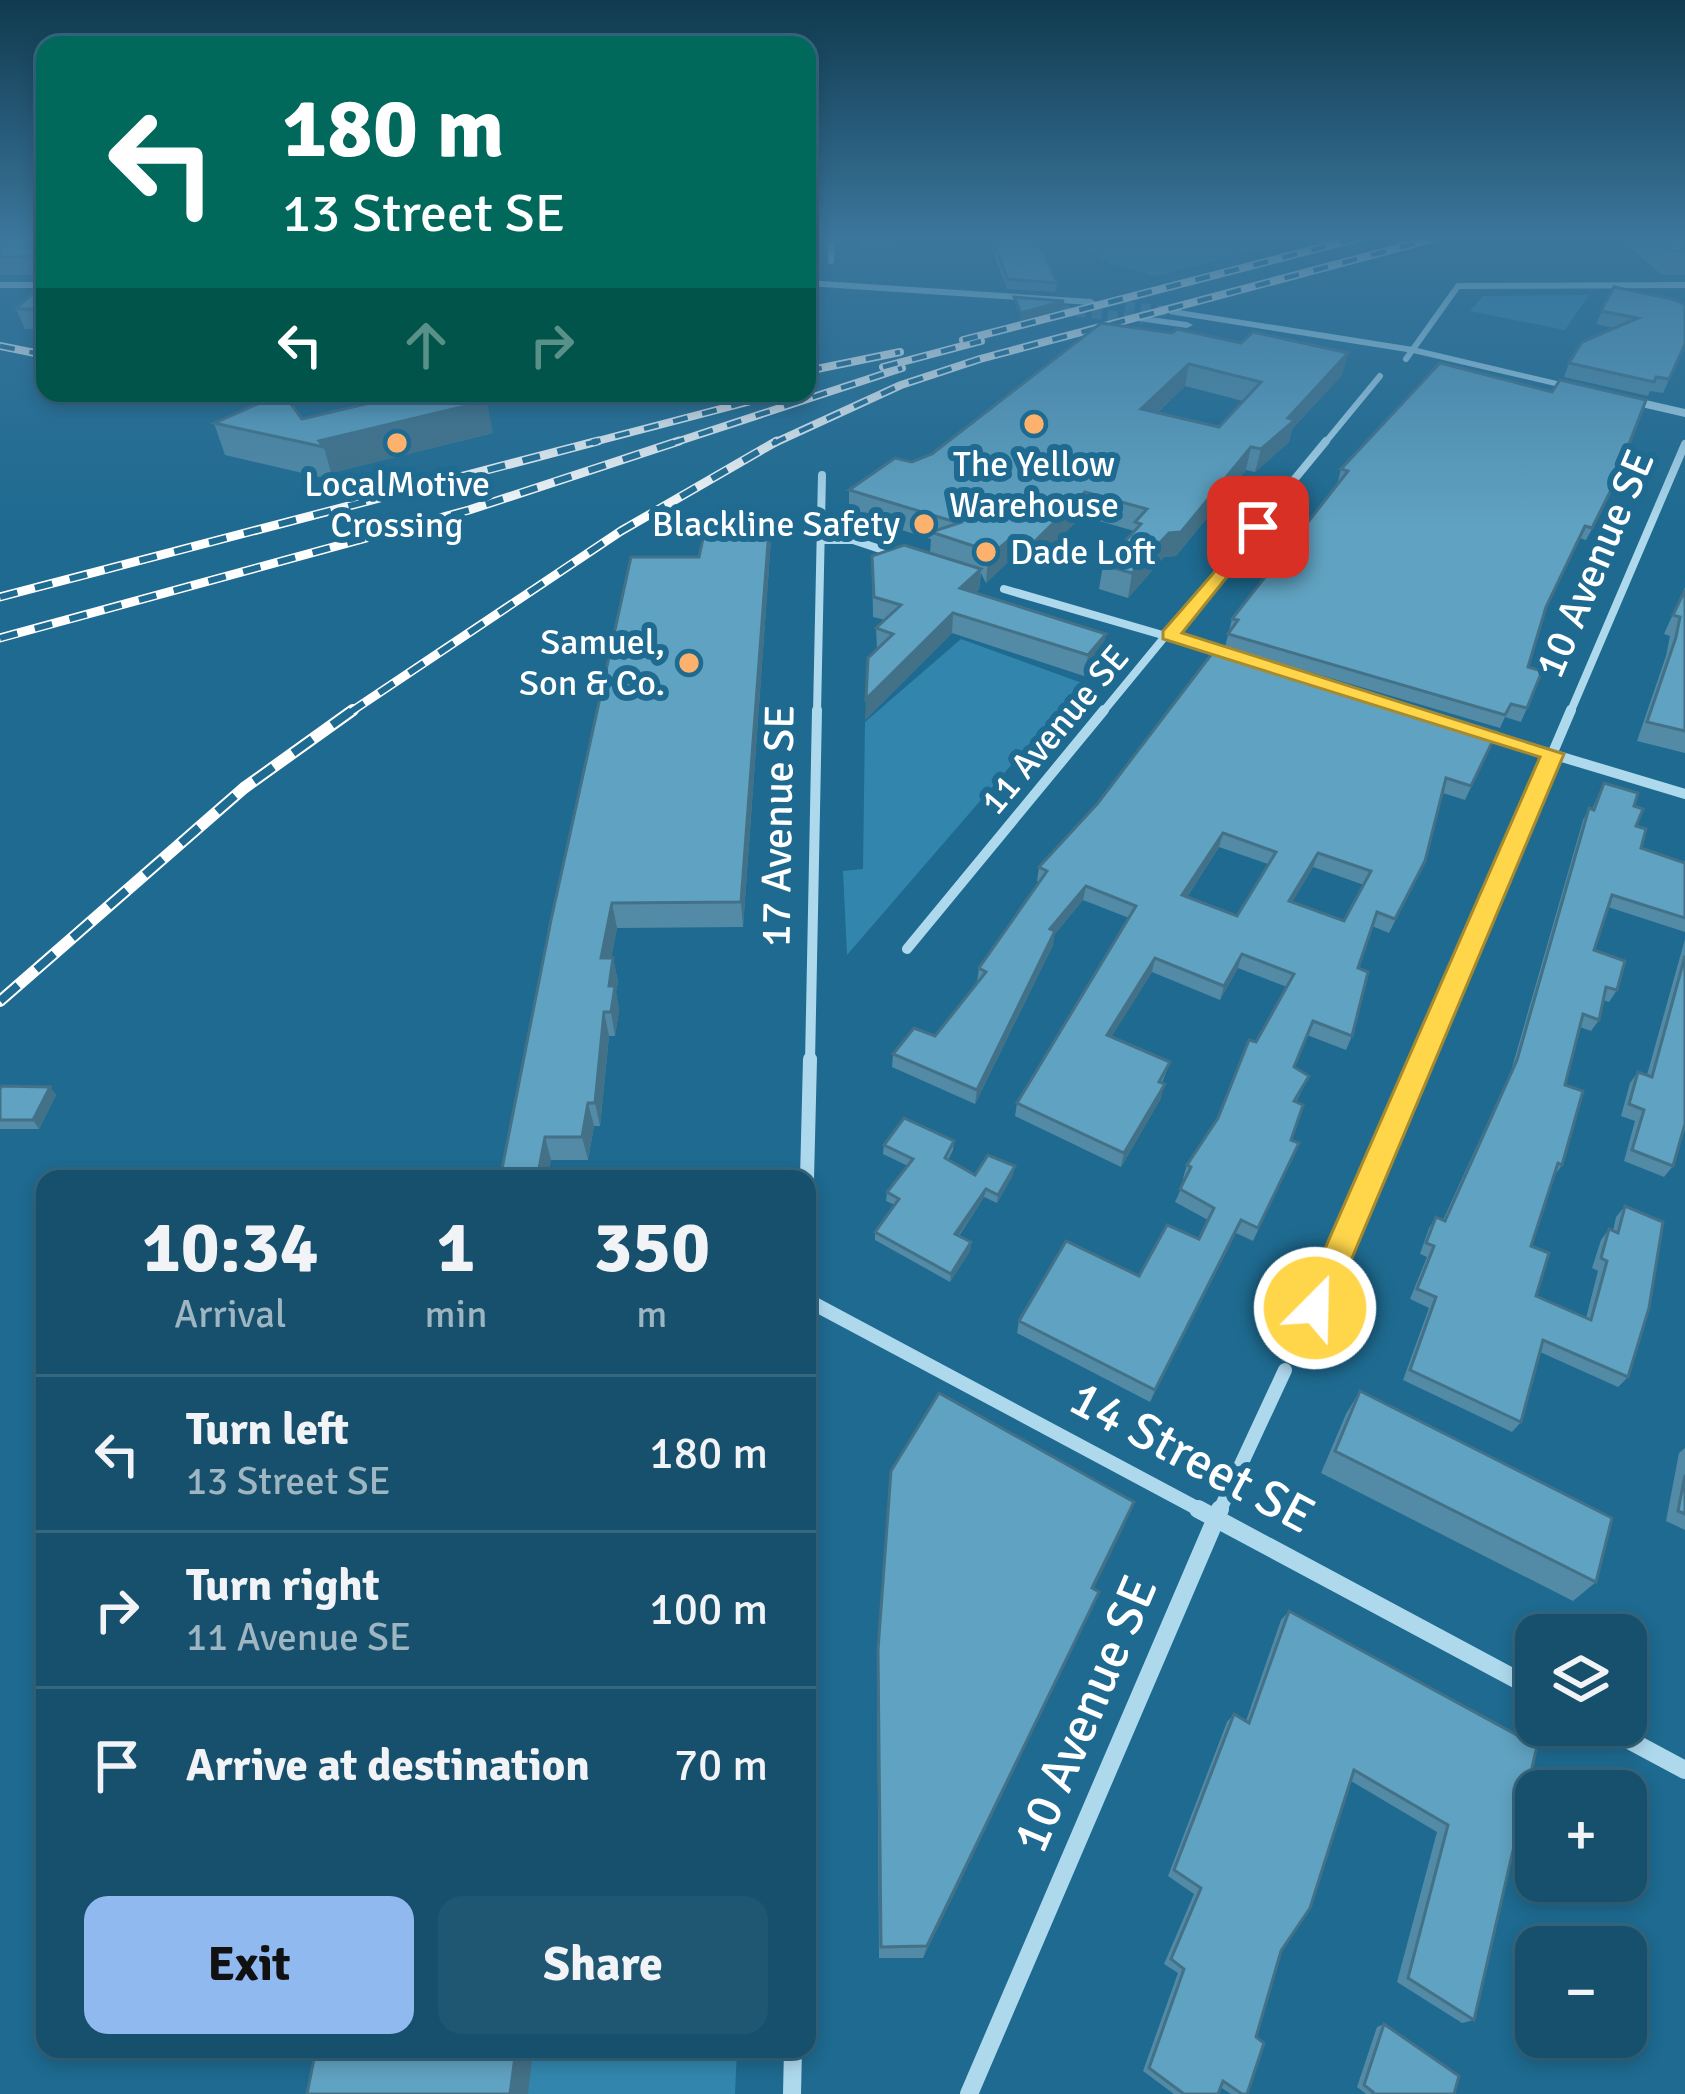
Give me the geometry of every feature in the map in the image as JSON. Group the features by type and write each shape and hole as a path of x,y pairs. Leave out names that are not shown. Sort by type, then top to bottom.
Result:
{"street":[{"path":"1240,333 1410,355"},
{"path":"1287,333 1685,413"},
{"path":"1410,355 1425,333"},
{"name":"11 Avenue SE","path":"907,949 1380,376"},
{"name":"10 Avenue SE","path":"1315,1308 1685,445"},
{"name":"17 Avenue SE","path":"806,1170 822,476"},
{"path":"821,540 853,540 916,560"},
{"path":"1004,589 1240,658"},
{"path":"1463,727 1685,794"},
{"name":"14 Street SE","path":"816,1305 1515,1679"},
{"name":"10 Avenue SE","path":"969,2094 1216,1516 1285,1370"},
{"path":"1640,1746 1685,1770"},
{"path":"792,2094 793,2058"}],"shaded area":[{"path":"961,639 1082,683 847,955 843,871 863,869 865,722"},
{"path":"326,2058 737,2058 735,2094 319,2094"}],"building":[{"path":"1088,333 1194,333 1241,343 1256,333 1348,353 1288,418 1295,420 1261,449 1251,447 1181,532 1169,533 1132,573 1103,565 1141,524 1135,522 1147,509 1085,492 1031,545 1010,539 988,558 983,549 931,532 959,523 849,490 895,458 912,462 932,454","holes":["1189,364 1261,382 1219,427 1141,409"]},
{"path":"1604,333 1685,333 1685,344 1669,379 1656,377 1654,382 1569,363 1582,342"},
{"path":"1440,363 1552,392 1560,380 1646,400 1612,488 1592,528 1585,526 1546,607 1528,667 1542,671 1527,708 1511,704 1505,715 1228,634 1238,620 1232,619 1348,471 1341,469"},
{"path":"262,402 290,402 302,419 374,402 483,402 319,441 324,447 214,423"},
{"path":"708,515 770,516 741,902 612,903 601,958 613,958 609,986 615,986 611,1012 604,1012 595,1103 588,1103 582,1137 545,1137 539,1170 502,1170 631,557 699,557"},
{"path":"904,545 981,569 960,588 1106,634 1088,655 953,613 866,699 868,658 893,634 876,628 901,605 874,597 872,556"},
{"path":"1685,590 1685,731 1647,722 1676,637 1680,617 1673,615"},
{"path":"1217,647 1497,732 1471,786 1446,778 1425,861 1395,919 1377,912 1358,968 1368,972 1352,1036 1313,1021 1294,1067 1309,1076 1294,1101 1303,1105 1291,1140 1299,1143 1258,1228 1241,1220 1155,1390 1019,1321 1066,1241 1139,1276 1167,1225 1199,1239 1214,1208 1180,1189 1191,1167 1187,1165 1218,1118 1249,1040 1256,1042 1294,974 1242,954 1224,986 1155,958 1107,1035 1170,1062 1159,1082 1165,1084 1124,1153 1017,1103 1136,906 1086,886 1050,929 1055,931 977,1090 893,1054 914,1028 935,1036 986,972 979,968 1047,871 1039,867 1098,803","holes":["1223,833 1276,852 1237,916 1182,895","1318,853 1371,871 1344,921 1289,901"]},
{"path":"1604,783 1638,793 1634,806 1643,809 1636,826 1646,829 1641,848 1685,863 1685,918 1612,895 1594,950 1625,961 1617,990 1606,987 1599,1020 1583,1014 1565,1085 1583,1091 1562,1165 1558,1163 1531,1246 1549,1253 1536,1296 1591,1320 1607,1261 1601,1258 1609,1229 1618,1233 1625,1206 1663,1222 1649,1308 1628,1377 1543,1340 1521,1422 1410,1370 1436,1297 1417,1289 1434,1246 1426,1243 1436,1217 1445,1221 1517,1060 1589,808 1594,810"},
{"path":"1685,956 1685,1124 1673,1166 1632,1150 1644,1110 1629,1104 1638,1072 1652,1077"},
{"path":"2,1086 50,1087 33,1120 0,1120"},
{"path":"904,1118 954,1141 945,1158 975,1175 988,1155 1015,1166 998,1195 986,1189 955,1234 971,1242 951,1274 875,1232 899,1199 887,1192 913,1159 884,1145"},
{"path":"1360,1391 1612,1518 1596,1582 1335,1451"},
{"path":"939,1393 1134,1502 1092,1588 1099,1592 927,1946 881,1947 878,1650 891,1471"},
{"path":"1685,1475 1685,1514 1678,1511"},
{"path":"1289,1611 1515,1734 1515,1746 1537,1746 1531,1770 1515,1770 1515,1842 1474,2020 1408,1978 1448,1825 1354,1770 1310,1908 1281,1951 1256,2037 1264,2043 1247,2094 1223,2081 1218,2094 1184,2094 1149,2068 1184,1969 1171,1959 1201,1888 1174,1870 1234,1714 1249,1723"},
{"path":"1384,2024 1459,2076 1454,2094 1372,2094 1364,2085"},
{"path":"314,2058 515,2058 510,2094 307,2094"}],"railway":[{"path":"963,340 991,333"},
{"path":"772,444 901,385 1079,333"},
{"path":"883,367 981,341"},
{"path":"0,346 36,353"},
{"path":"816,369 900,352"},
{"path":"816,396 902,368"},
{"path":"586,444 747,402"},
{"path":"670,444 798,402"},
{"path":"0,597 598,441"},
{"path":"0,638 469,510 679,441"},
{"path":"349,713 621,531 777,441"},
{"path":"0,1001 244,788 353,710"}],"place":[{"name":"The Yellow Warehouse","path":"1034,424"},
{"name":"LocalMotive Crossing","path":"397,443"},
{"name":"Blackline Safety","path":"924,524"},
{"name":"Dade Loft","path":"986,552"},
{"name":"Samuel, Son & Co.","path":"689,663"}],"route":[{"path":"1258,527 1170,635 1553,754 1315,1308"}]}
